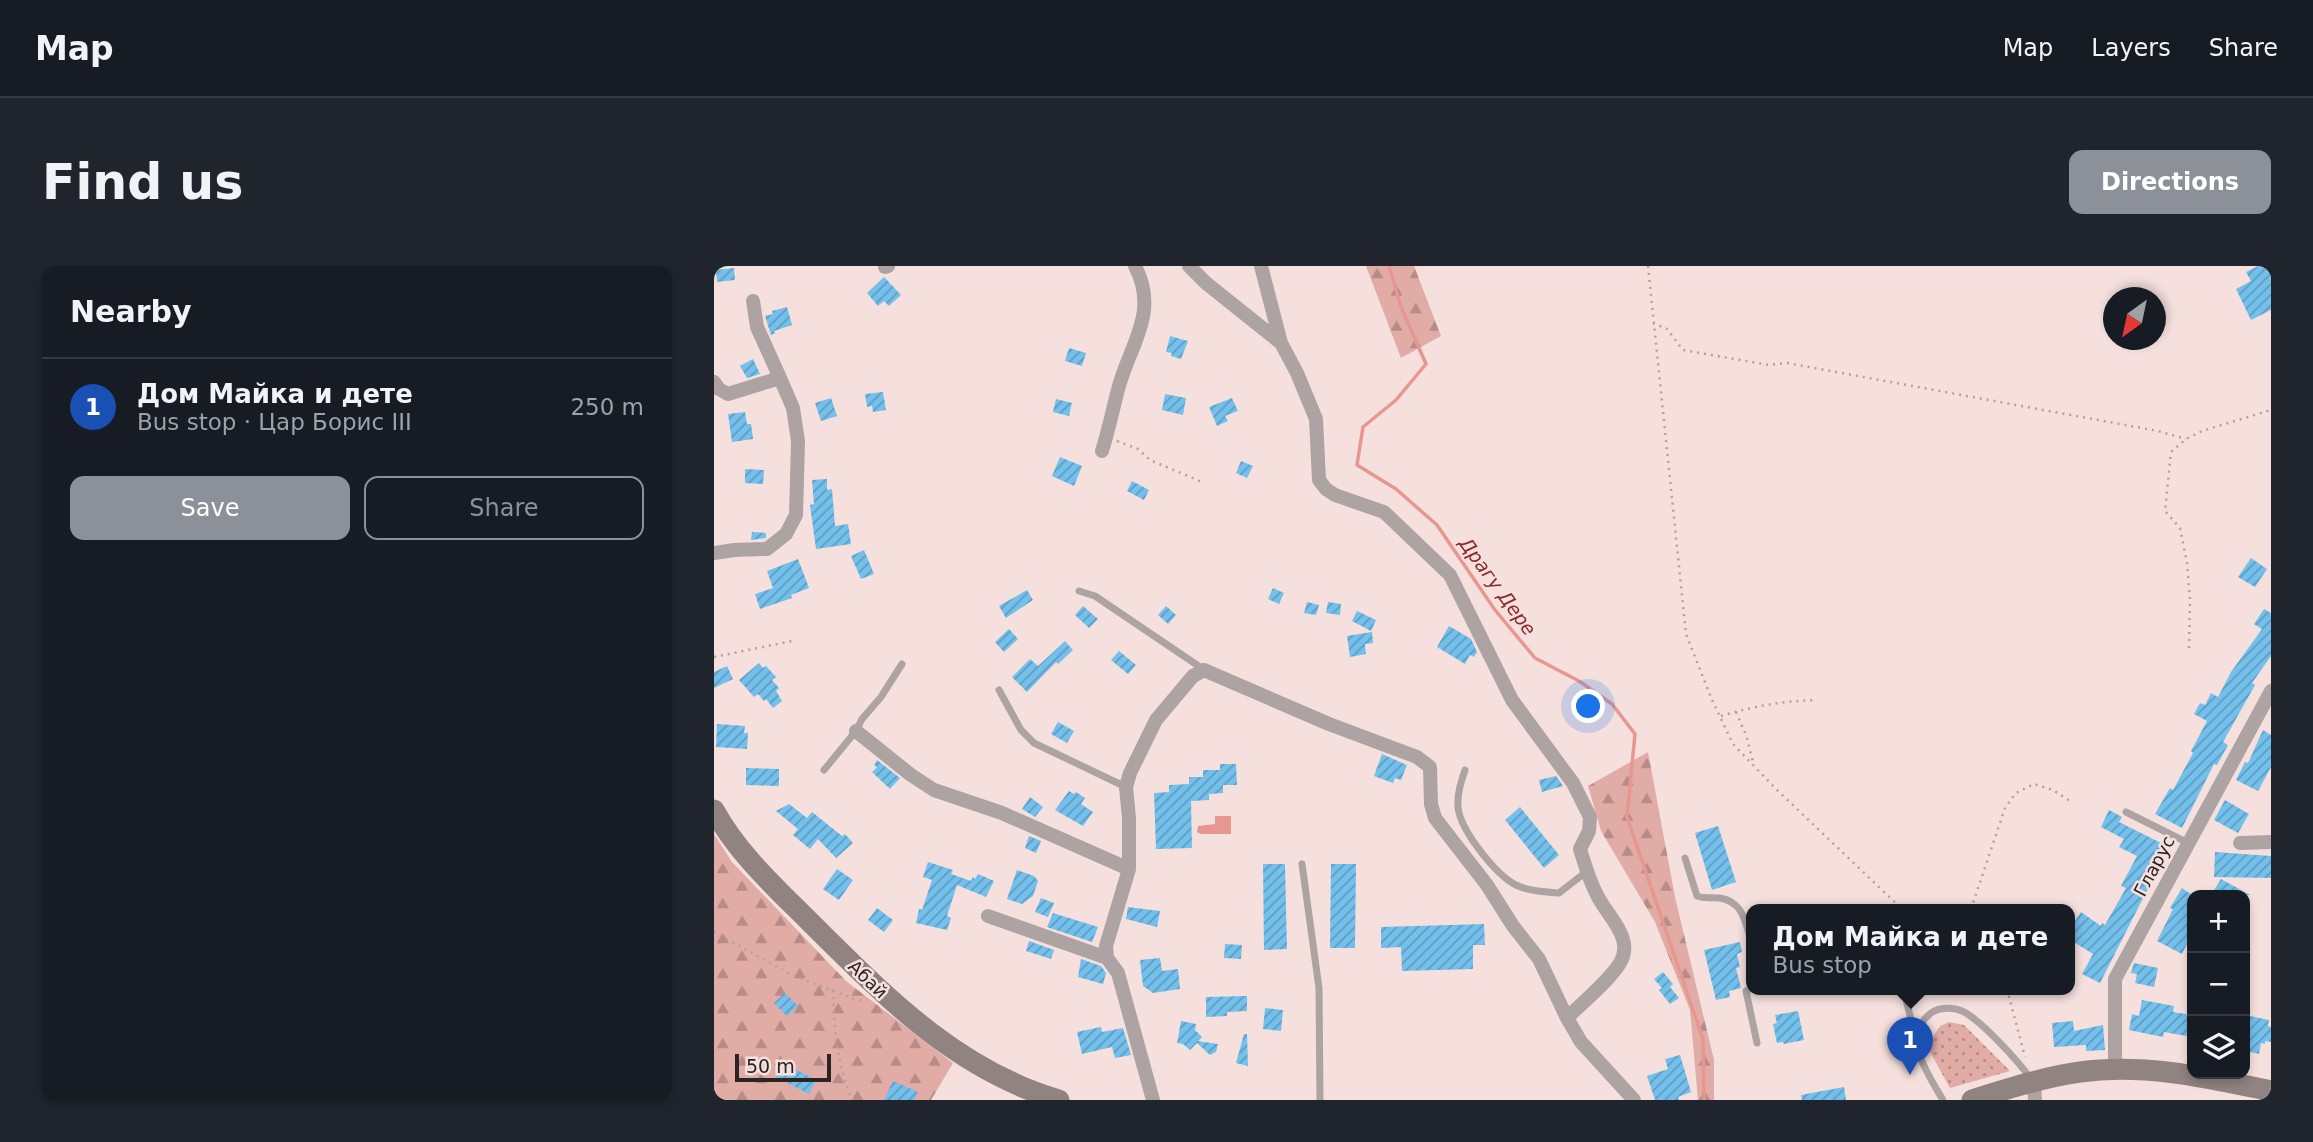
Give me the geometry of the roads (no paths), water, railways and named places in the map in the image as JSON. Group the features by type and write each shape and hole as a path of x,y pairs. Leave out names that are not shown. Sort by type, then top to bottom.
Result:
{"street":[{"path":"1103,445 1119,384 1139,334 1146,304 1145,289 1135,266"},
{"path":"1189,266 1206,283 1281,343"},
{"path":"1261,266 1281,343 1316,419 1319,480 1335,495 1384,512 1450,575 1512,700 1573,783 1590,817 1589,831 1580,849 1597,896 1622,933 1625,948 1622,961 1614,971 1567,1018"},
{"path":"714,553 767,549 786,534 796,515 798,441 793,408 757,327 753,301"},
{"path":"714,382 719,389 729,394 780,378"},
{"path":"1153,1100 1118,973 1107,958 1106,946 1129,869 1126,787 1130,773 1156,720 1194,677 1204,670 1329,724 1417,757 1430,767 1431,804 1435,818 1487,885 1539,960 1581,1042 1634,1100"},
{"name":"Гларус","path":"2115,1070 2115,979 2271,691"},
{"path":"856,731 934,790 1002,813 1129,869"},
{"name":"Абай","path":"714,810 727,833 770,882 895,1006 994,1075 1059,1100"},
{"path":"2241,843 2271,842"},
{"path":"988,916 1107,958"},
{"path":"1972,1100 2081,1072 2115,1070 2179,1072 2271,1091"}],"lane":[{"path":"1079,591 1096,596 1204,670"},
{"path":"824,770 856,731 902,664"},
{"path":"999,690 1021,730 1034,743 1126,787"},
{"path":"1465,770 1458,796 1458,811 1471,839 1503,877 1518,886 1559,893 1587,872"},
{"path":"2126,812 2188,844"},
{"path":"1685,858 1698,895 1704,899 1716,897 1731,901 1741,909 1746,925"},
{"path":"1302,864 1319,988 1320,1100"},
{"path":"1747,995 1757,1043"},
{"path":"1905,995 1923,1066 1943,1100"},
{"path":"1916,1040 1922,1023 1935,1010 1960,1010 1972,1016 2031,1084"}],"waterway":[{"name":"Драгу Дере","path":"1389,266 1401,307 1426,364 1396,400 1363,427 1357,465 1396,489 1437,525 1495,610 1535,658 1579,681 1612,704 1635,734 1627,817 1703,1039 1704,1100"}],"place":[{"name":"Дом Майка и дете","path":"1910,1075"}]}
